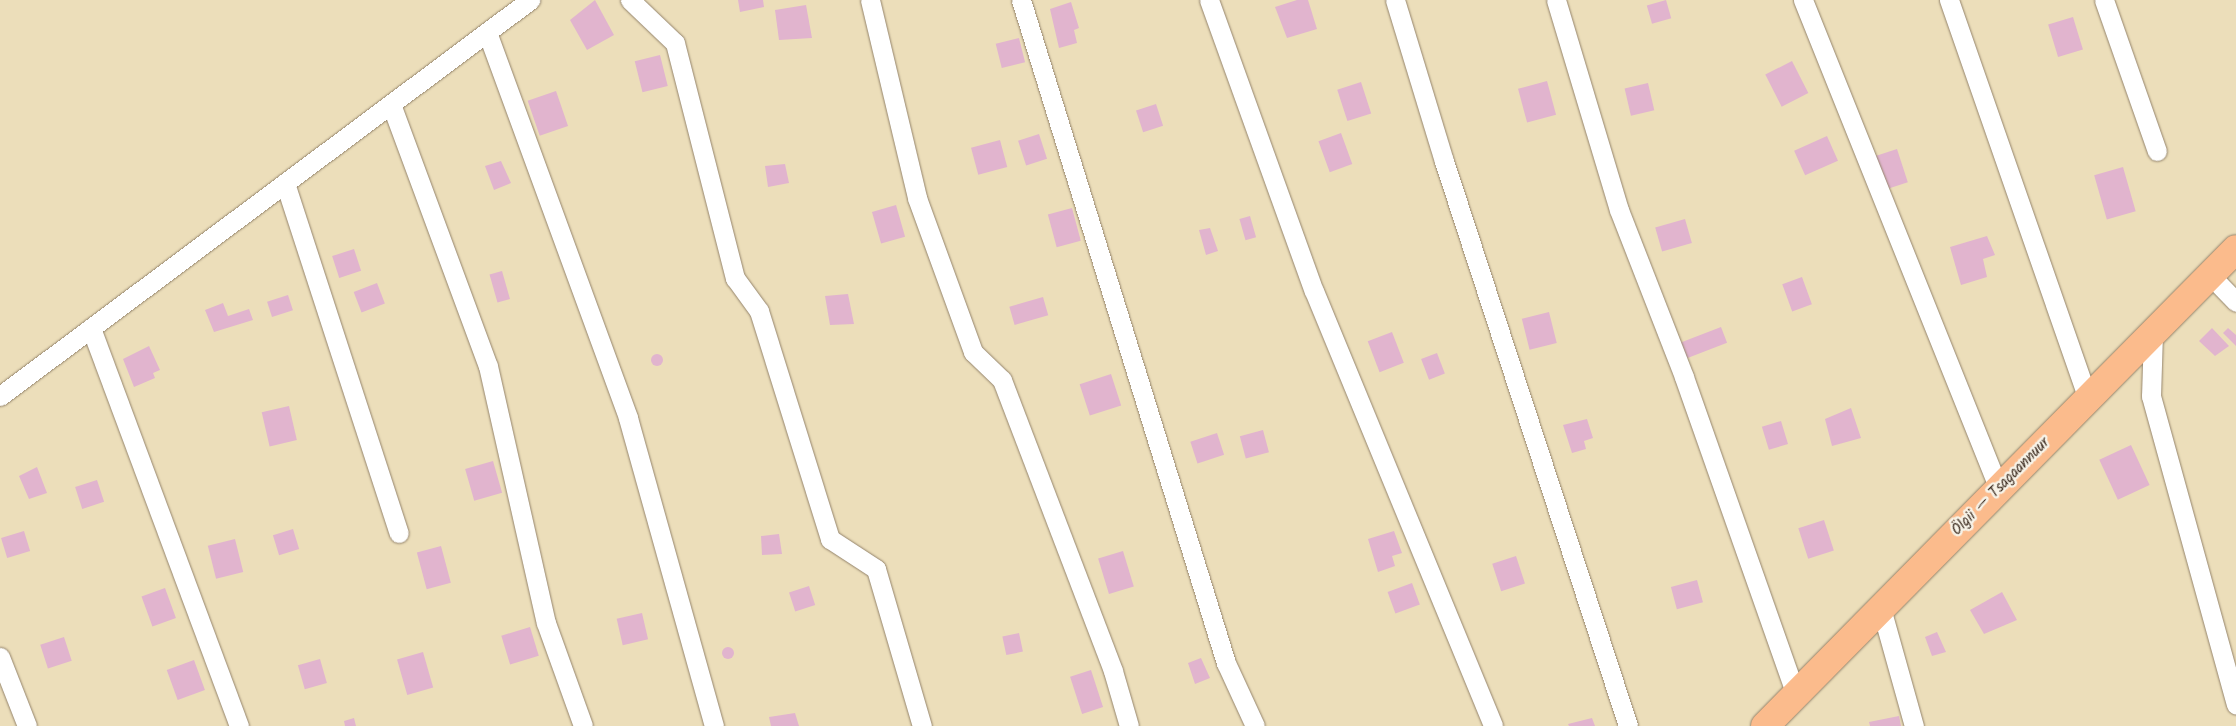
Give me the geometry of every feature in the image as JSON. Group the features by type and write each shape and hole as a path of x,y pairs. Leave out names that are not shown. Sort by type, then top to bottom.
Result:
{"highway":[{"name":"Ölgii — Tsagaannuur","path":"1773,722 1796,695 1881,608 2236,249"}],"street":[{"path":"0,396 530,0"},
{"path":"630,0 675,43 735,278 758,311 830,539 876,570 922,726"},
{"path":"870,0 917,198 973,352 1002,380 1112,671 1128,726"},
{"path":"1021,0 1226,663 1255,726"},
{"path":"1209,0 1314,291 1493,726"},
{"path":"1395,0 1444,161 1628,726"},
{"path":"1556,0 1619,210 1684,377 1796,695"},
{"path":"1803,0 2000,488"},
{"path":"1949,0 2088,399"},
{"path":"2104,0 2157,151"},
{"path":"487,32 628,418 714,726"},
{"path":"391,104 488,366 546,623 583,726"},
{"path":"285,183 399,533"},
{"path":"2210,275 2236,302"},
{"path":"91,328 239,726"},
{"path":"2153,333 2151,396 2236,704"},
{"path":"1881,608 1914,726"},
{"path":"0,657 27,726"}],"building":[{"path":"595,0 614,35 587,50 570,20"},
{"path":"738,0 763,0 764,7 740,12"},
{"path":"1297,0 1308,0 1317,29 1287,38 1275,7"},
{"path":"1666,0 1671,18 1652,24 1647,6"},
{"path":"1071,2 1079,28 1074,30 1077,43 1059,48 1050,9"},
{"path":"806,5 812,38 779,40 775,10"},
{"path":"2073,17 2083,50 2058,57 2048,25"},
{"path":"1019,38 1025,62 1002,68 996,44"},
{"path":"660,55 668,86 643,92 635,61"},
{"path":"1792,61 1808,93 1782,107 1765,75"},
{"path":"1547,81 1556,115 1527,123 1518,89"},
{"path":"1361,82 1371,113 1347,121 1337,90"},
{"path":"1648,83 1654,110 1631,116 1625,88"},
{"path":"556,91 568,126 540,136 528,101"},
{"path":"1156,104 1163,126 1143,132 1136,110"},
{"path":"1341,133 1352,164 1330,172 1318,141"},
{"path":"1039,134 1047,159 1026,166 1018,141"},
{"path":"1827,136 1838,161 1805,175 1794,151"},
{"path":"1000,140 1007,167 978,175 971,148"},
{"path":"1897,149 1908,182 1884,190 1873,157"},
{"path":"501,161 511,183 494,190 485,166"},
{"path":"785,164 789,183 768,187 765,166"},
{"path":"2123,167 2136,211 2107,219 2094,175"},
{"path":"896,205 905,237 881,244 872,212"},
{"path":"1072,208 1081,241 1057,247 1048,214"},
{"path":"1250,216 1256,237 1245,240 1239,219"},
{"path":"1685,219 1692,243 1662,252 1655,228"},
{"path":"1210,228 1218,251 1206,255 1199,230"},
{"path":"1987,236 1995,255 1983,259 1987,277 1961,285 1950,247"},
{"path":"354,249 361,271 339,278 332,256"},
{"path":"502,271 510,299 497,302 490,275"},
{"path":"1802,277 1812,304 1792,311 1782,284"},
{"path":"377,283 385,304 362,312 354,292"},
{"path":"848,294 854,324 830,325 825,296"},
{"path":"288,295 293,310 272,317 267,302"},
{"path":"1043,297 1048,315 1015,325 1009,307"},
{"path":"223,303 228,316 249,309 253,320 214,332 205,310"},
{"path":"1549,312 1557,343 1530,350 1522,319"},
{"path":"1721,327 1727,343 1687,358 1681,342"},
{"path":"2212,328 2229,346 2215,356 2199,341"},
{"path":"2228,328 2236,335 2236,346 2223,333"},
{"path":"1392,332 1404,363 1380,372 1368,341"},
{"path":"149,346 160,370 153,373 155,378 134,387 123,359"},
{"path":"1437,353 1445,374 1429,380 1421,359"},
{"path":"655,354 659,354 663,360 659,366 655,366 651,362 651,358"},
{"path":"1111,374 1121,405 1090,416 1080,384"},
{"path":"289,406 297,440 270,446 262,412"},
{"path":"1851,408 1861,438 1832,446 1825,419"},
{"path":"1587,419 1593,438 1584,441 1586,449 1572,453 1563,425"},
{"path":"1781,421 1788,444 1769,450 1762,427"},
{"path":"1263,430 1269,452 1246,458 1240,436"},
{"path":"1217,433 1224,455 1197,464 1190,442"},
{"path":"2131,445 2150,485 2118,500 2099,460"},
{"path":"493,461 502,493 474,501 465,469"},
{"path":"37,467 47,493 29,499 19,476"},
{"path":"97,480 104,502 82,509 75,487"},
{"path":"1824,520 1834,550 1808,559 1798,528"},
{"path":"293,529 299,549 279,555 273,535"},
{"path":"24,531 30,551 7,558 1,538"},
{"path":"1394,531 1402,553 1392,556 1395,566 1378,572 1368,539"},
{"path":"779,534 782,554 762,555 761,536"},
{"path":"235,539 243,572 216,579 208,546"},
{"path":"441,546 451,583 427,589 417,552"},
{"path":"1123,551 1134,586 1109,594 1098,559"},
{"path":"1516,556 1525,584 1501,591 1492,564"},
{"path":"1697,580 1703,602 1677,609 1671,587"},
{"path":"1412,583 1420,605 1395,614 1388,592"},
{"path":"809,586 815,605 795,612 789,592"},
{"path":"165,588 176,618 152,627 142,597"},
{"path":"2002,592 2017,620 1984,634 1970,610"},
{"path":"642,613 648,639 623,645 617,619"},
{"path":"530,627 539,656 510,664 501,636"},
{"path":"1937,632 1946,652 1932,656 1925,637"},
{"path":"1019,633 1023,652 1006,655 1002,637"},
{"path":"64,637 72,661 48,669 40,645"},
{"path":"726,647 730,647 734,653 730,659 726,659 722,655 722,651"},
{"path":"423,652 433,688 407,695 397,659"},
{"path":"1201,658 1210,678 1195,684 1188,663"},
{"path":"320,659 327,683 305,689 298,665"},
{"path":"194,660 205,690 178,700 167,670"},
{"path":"1091,670 1103,707 1082,714 1070,677"},
{"path":"795,713 799,726 771,726 769,717"},
{"path":"1899,716 1901,726 1870,726 1869,722"},
{"path":"354,718 356,726 345,726 344,721"},
{"path":"1592,718 1595,726 1569,726 1568,724"}]}
